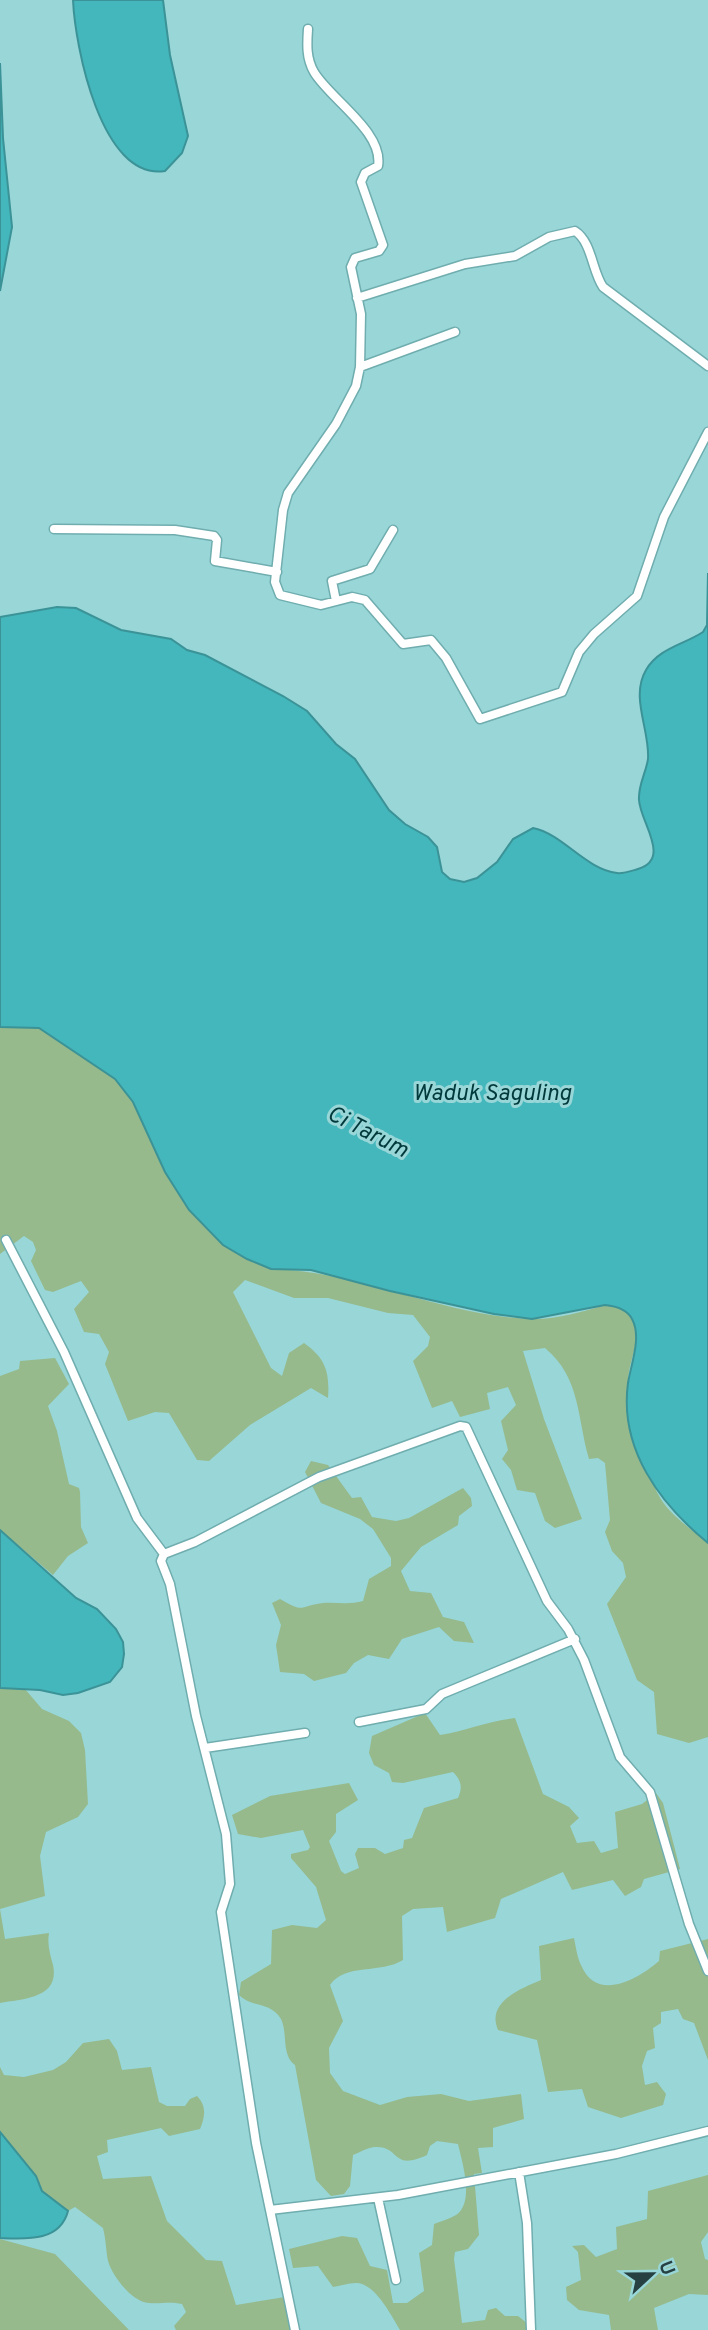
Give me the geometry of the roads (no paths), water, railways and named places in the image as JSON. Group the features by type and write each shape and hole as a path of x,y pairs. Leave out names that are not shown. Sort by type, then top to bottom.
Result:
{"street":[{"path":"308,29 307,45 314,72 352,113 371,141 379,162 374,170 365,173 361,182 382,249 358,256 353,261 363,337 356,386 336,424 288,493 283,510 276,590 285,598 321,605 359,597 366,600 402,645 431,640 446,658 480,719 562,692 579,652 594,634 637,596 664,517 708,432"},
{"path":"358,298 454,267 515,256 549,237 575,232 586,243 596,277 603,287 708,366"},
{"path":"360,367 455,332"},
{"path":"54,528 175,530 214,536 217,540 215,561 277,572"},
{"path":"336,601 332,581 370,569 393,530"},
{"path":"6,1240 64,1352 137,1518 164,1554"},
{"path":"295,2330 250,2104 221,1912 230,1884 226,1834 181,1647 170,1584 160,1561 164,1554 195,1542 319,1477 462,1425 474,1441 547,1601 575,1639 602,1703 620,1757 650,1792 689,1924 708,1971"},
{"path":"359,1723 426,1709 447,1692 575,1639"},
{"path":"205,1748 304,1733"},
{"path":"270,2210 378,2198 616,2154 708,2131"},
{"path":"519,2172 527,2223 531,2330"},
{"path":"378,2198 396,2280"}],"water":[{"path":"73,0 163,0 170,55 188,136 182,153 165,171 143,168 124,155 108,133 86,77"},
{"path":"0,63 3,138 12,227 0,291"},
{"name":"Waduk Saguling","path":"708,573 708,1543 690,1528 659,1493 637,1452 627,1407 636,1334 632,1319 624,1310 605,1305 532,1319 494,1314 311,1270 271,1269 247,1259 223,1245 189,1210 165,1172 133,1102 115,1079 39,1028 0,1027 0,617 57,607 76,608 121,630 171,639 187,650 205,655 283,696 307,711 336,744 355,759 389,810 405,824 428,837 437,847 442,872 450,879 464,882 477,878 497,862 513,839 533,828 544,831 595,865 622,873 648,864 654,849 639,800 648,759 640,702 642,680 646,670 658,657 703,632 707,625"},
{"path":"0,1530 76,1598 97,1609 116,1629 123,1642 124,1654 122,1667 110,1682 63,1695 40,1690 0,1688"},
{"path":"0,2132 36,2176 42,2191 68,2211 64,2221 50,2233 31,2238 0,2238"}],"water label":[{"name":"Ci Tarum","path":"367,1133"}]}
